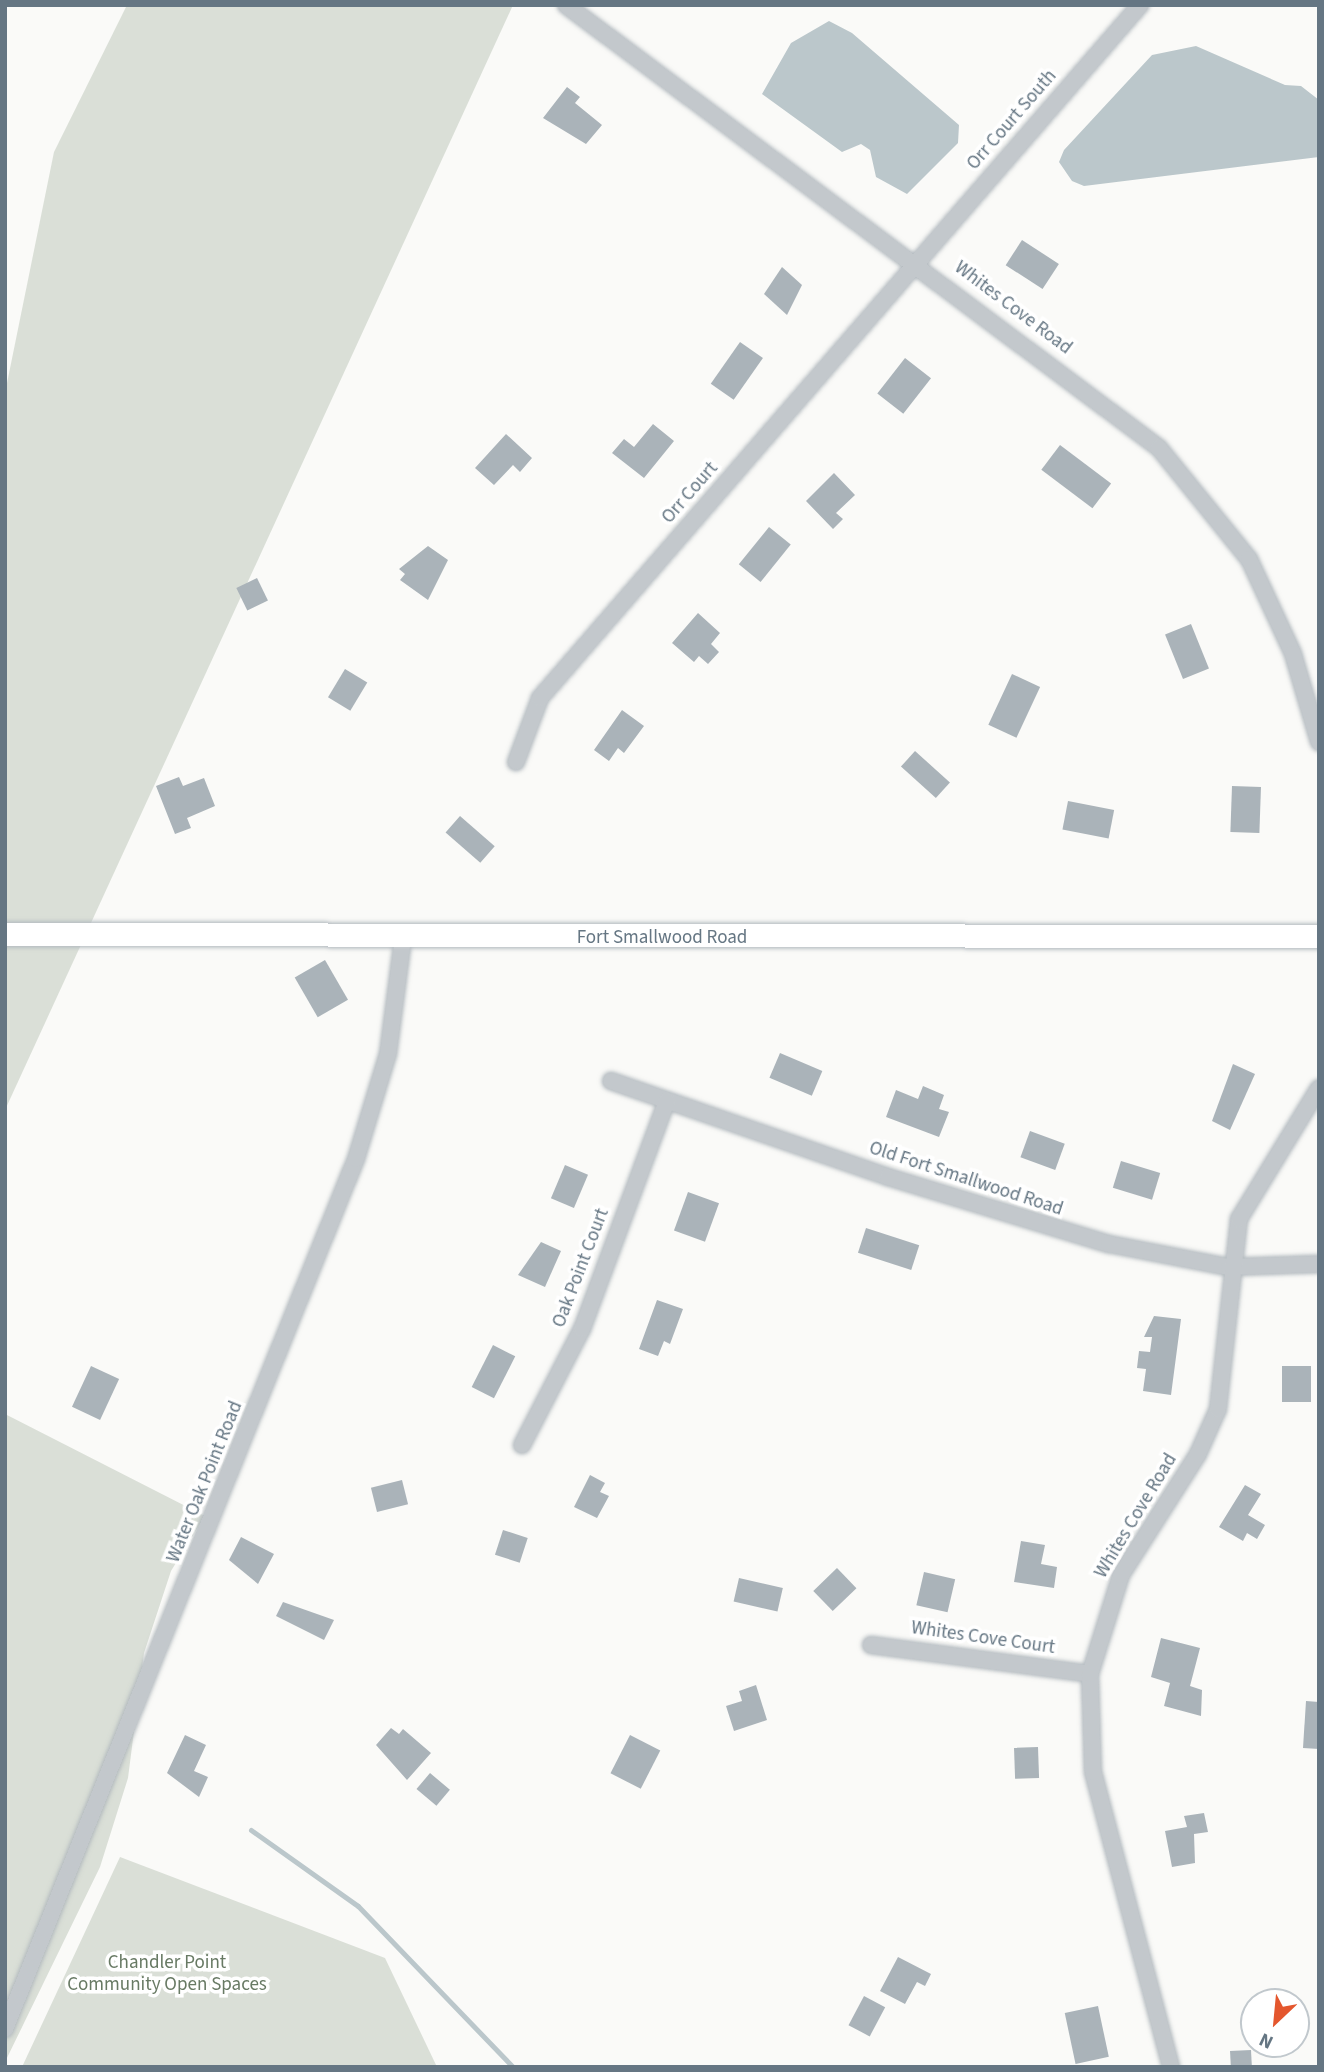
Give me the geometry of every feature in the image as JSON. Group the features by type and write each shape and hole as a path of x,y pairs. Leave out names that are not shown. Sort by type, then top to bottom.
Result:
{"main road":[{"name":"Fort Smallwood Road","path":"5,934 403,939 1319,936"}],"street":[{"name":"Whites Cove Road","path":"566,5 1131,423 1191,481 1236,538 1274,606 1319,742"},
{"name":"Orr Court South","path":"916,262 1140,5"},
{"name":"Orr Court","path":"516,762 540,698 916,262"},
{"name":"Water Oak Point Road","path":"5,2029 360,1147 388,1054 403,939"},
{"name":"Old Fort Smallwood Road","path":"611,1081 1045,1227 1229,1267 1319,1264"},
{"name":"Whites Cove Road","path":"1171,2067 1093,1772 1090,1674 1121,1575 1198,1454 1219,1409 1229,1267 1246,1201 1319,1088"},
{"name":"Oak Point Court","path":"522,1445 582,1329 667,1101"},
{"name":"Whites Cove Court","path":"871,1645 1090,1674"}],"green space":[{"path":"127,5 513,5 5,1110 5,393 54,152"},
{"path":"5,1414 205,1516 171,1571 144,1653 128,1778 100,1867 5,2062"},
{"name":"Chandler Point Community Open Spaces","path":"120,1857 385,1958 437,2067 22,2067"}],"shaded area":[{"path":"829,21 852,33 959,125 958,143 907,194 876,177 870,150 861,144 842,152 762,94 791,43"},
{"path":"1196,46 1285,85 1301,86 1319,100 1319,157 1084,186 1072,181 1059,162 1064,150 1152,55"}],"building":[{"path":"567,87 580,97 575,103 602,125 586,144 543,118"},
{"path":"1022,240 1059,264 1043,289 1006,265"},
{"path":"782,267 802,285 787,315 764,294"},
{"path":"740,342 763,358 734,400 711,384"},
{"path":"905,358 931,378 903,414 877,393"},
{"path":"653,424 674,441 644,478 612,453 624,439 634,447"},
{"path":"506,434 532,458 520,472 513,465 494,485 475,468"},
{"path":"1060,445 1111,484 1092,508 1041,470"},
{"path":"834,473 855,495 836,513 843,519 833,529 806,501"},
{"path":"769,527 791,545 761,582 739,564"},
{"path":"428,546 448,560 428,600 400,580 405,574 399,569"},
{"path":"257,578 268,600 247,611 236,588"},
{"path":"698,613 720,633 711,644 719,652 708,664 699,656 694,662 672,643"},
{"path":"1191,624 1209,669 1183,679 1165,634"},
{"path":"345,669 367,682 350,711 328,697"},
{"path":"1012,674 1040,687 1016,738 988,725"},
{"path":"622,710 644,726 624,753 618,748 609,761 594,750"},
{"path":"915,751 950,782 936,798 901,767"},
{"path":"179,777 183,786 204,778 215,806 187,818 191,828 175,834 156,786"},
{"path":"1232,786 1261,787 1259,833 1230,832"},
{"path":"1068,801 1114,810 1109,838 1062,829"},
{"path":"460,816 495,846 480,863 446,833"},
{"path":"325,960 348,1000 318,1017 295,978"},
{"path":"780,1053 822,1071 812,1096 769,1078"},
{"path":"1233,1064 1255,1074 1230,1130 1212,1121"},
{"path":"923,1086 944,1095 939,1109 949,1112 939,1137 886,1117 896,1090 918,1099"},
{"path":"1030,1131 1065,1144 1055,1170 1020,1157"},
{"path":"1121,1161 1160,1173 1152,1200 1113,1188"},
{"path":"565,1165 588,1175 574,1208 551,1198"},
{"path":"688,1192 719,1203 705,1242 674,1231"},
{"path":"866,1228 919,1245 911,1270 858,1253"},
{"path":"541,1242 561,1251 545,1287 518,1275"},
{"path":"657,1300 683,1309 670,1344 664,1341 658,1356 639,1349"},
{"path":"1154,1316 1181,1319 1171,1395 1143,1391 1146,1369 1137,1368 1139,1351 1150,1352 1152,1337 1144,1337"},
{"path":"493,1345 515,1356 494,1398 472,1387"},
{"path":"91,1366 119,1379 100,1420 72,1407"},
{"path":"1282,1366 1311,1366 1311,1402 1282,1402"},
{"path":"590,1475 605,1483 600,1492 609,1496 597,1518 574,1507"},
{"path":"402,1480 408,1504 377,1512 371,1488"},
{"path":"1245,1485 1261,1494 1248,1515 1265,1525 1257,1539 1247,1533 1243,1541 1219,1527"},
{"path":"503,1530 528,1538 520,1563 495,1555"},
{"path":"241,1537 274,1554 258,1584 229,1560"},
{"path":"1021,1541 1045,1545 1041,1564 1057,1567 1054,1588 1014,1582"},
{"path":"837,1568 856,1588 833,1611 813,1591"},
{"path":"924,1572 955,1579 948,1612 916,1605"},
{"path":"739,1578 783,1588 777,1612 734,1601"},
{"path":"283,1602 334,1620 324,1640 276,1616"},
{"path":"1161,1638 1200,1648 1190,1686 1202,1690 1201,1716 1164,1706 1170,1683 1151,1677"},
{"path":"756,1685 767,1720 734,1731 726,1706 742,1701 739,1691"},
{"path":"1306,1701 1319,1702 1319,1749 1303,1748"},
{"path":"391,1728 399,1734 403,1729 431,1753 407,1780 376,1745"},
{"path":"185,1735 206,1745 194,1771 208,1777 199,1797 167,1773"},
{"path":"630,1735 660,1750 641,1789 610,1773"},
{"path":"1038,1747 1039,1778 1015,1779 1014,1748"},
{"path":"430,1773 450,1790 436,1806 417,1789"},
{"path":"1204,1813 1208,1832 1194,1834 1195,1863 1172,1867 1165,1831 1187,1827 1184,1816"},
{"path":"898,1957 931,1974 925,1986 917,1982 905,2004 880,1991"},
{"path":"864,1996 885,2007 870,2036 849,2025"},
{"path":"1098,2006 1109,2057 1076,2064 1065,2013"},
{"path":"1230,2051 1240,2051 1240,2058 1251,2058 1252,2067 1231,2067"}],"waterway":[{"path":"251,1830 358,1906 513,2067"}]}
